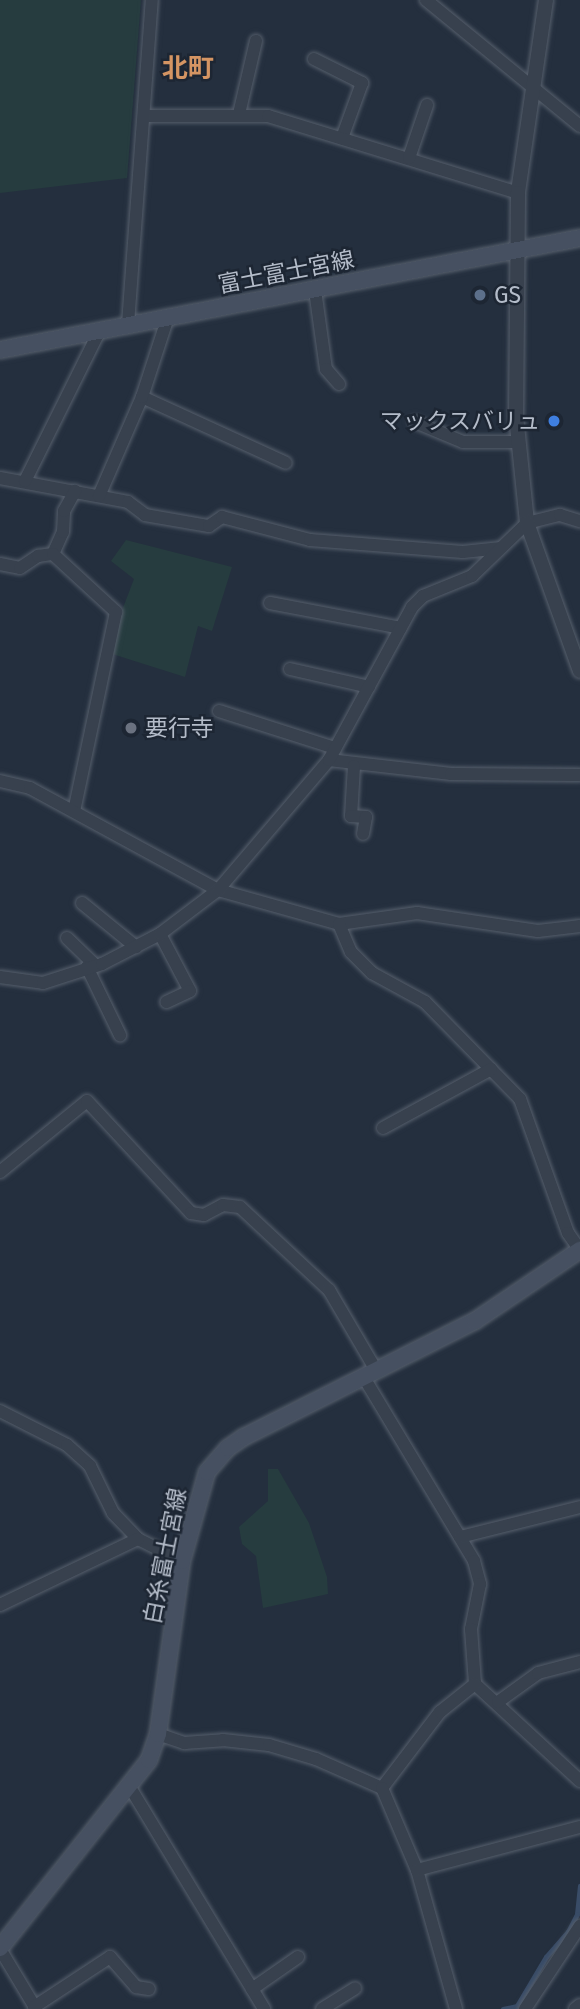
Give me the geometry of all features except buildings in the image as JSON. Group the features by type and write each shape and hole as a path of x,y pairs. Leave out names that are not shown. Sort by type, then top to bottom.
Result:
{"main road":[{"name":"富士富士宮線","path":"0,350 580,238"},
{"name":"白糸富士宮線","path":"0,1948 131,1788 149,1760 158,1734 182,1561 207,1472 228,1448 369,1373 475,1321 580,1250"}],"street":[{"path":"128,324 146,116 152,0"},
{"path":"425,0 580,126"},
{"path":"546,0 518,193 519,442 527,523 580,671"},
{"path":"239,114 256,41"},
{"path":"314,59 362,83 342,138"},
{"path":"409,158 427,105"},
{"path":"146,116 268,116 518,193"},
{"path":"315,290 326,369 339,384"},
{"path":"99,496 142,397 167,317"},
{"path":"25,481 99,332"},
{"path":"142,397 286,463"},
{"path":"415,422 463,442 519,442"},
{"path":"0,478 128,502 145,514 209,526 222,517 310,540 463,552 499,548"},
{"path":"53,554 63,532 64,511 75,491"},
{"path":"0,977 43,983 91,966 160,934 218,890 328,760 401,628 423,596 472,576 527,523 560,515 580,521"},
{"path":"0,564 20,568 38,555 53,554 116,611 74,811"},
{"path":"270,603 401,628"},
{"path":"290,669 369,687"},
{"path":"219,710 335,748"},
{"path":"328,760 354,766 507,777 580,775"},
{"path":"354,766 351,816 366,817 363,834"},
{"path":"0,780 30,788 218,890 339,924 417,913 538,931 580,926"},
{"path":"82,903 136,947"},
{"path":"339,924 351,952 372,972 425,1002 520,1099 568,1233 580,1250"},
{"path":"160,934 190,991 166,1002"},
{"path":"67,938 91,966 120,1035"},
{"path":"383,1128 491,1069"},
{"path":"0,1172 87,1101 191,1213 204,1215 223,1205 240,1207 329,1290 369,1373 460,1537 480,1584 471,1629 475,1684 498,1702 577,1780"},
{"path":"0,1412 67,1445 90,1466 113,1513 138,1539 182,1561"},
{"path":"460,1537 580,1507"},
{"path":"0,1605 138,1539"},
{"path":"498,1702 538,1673 580,1662"},
{"path":"382,1788 440,1712 475,1684"},
{"path":"158,1734 184,1742 223,1740 269,1745 340,1768 382,1788 417,1870 456,2009"},
{"path":"131,1788 264,2009"},
{"path":"417,1870 579,1827"},
{"path":"525,2009 534,2001 553,1961 580,1926"},
{"path":"0,1948 35,2008 110,1957 136,1987 149,1989"},
{"path":"252,1989 298,1956"},
{"path":"322,2009 355,1988"},
{"path":"575,2009 580,2005"}],"green space":[{"path":"0,0 141,0 127,178 0,193"},
{"path":"126,540 232,567 212,631 198,626 185,677 106,652 134,579 111,561"},
{"path":"268,1469 278,1469 309,1523 327,1577 328,1594 263,1608 256,1556 242,1544 239,1527 268,1501"}],"waterway":[{"path":"503,2009 517,2006 546,1957 568,1932 577,1914 580,1886"}],"place":[{"name":"GS","path":"480,295"},
{"name":"マックスバリュ","path":"554,421"},
{"name":"要行寺","path":"131,728"}],"district":[{"name":"北町","path":"188,69"}]}
